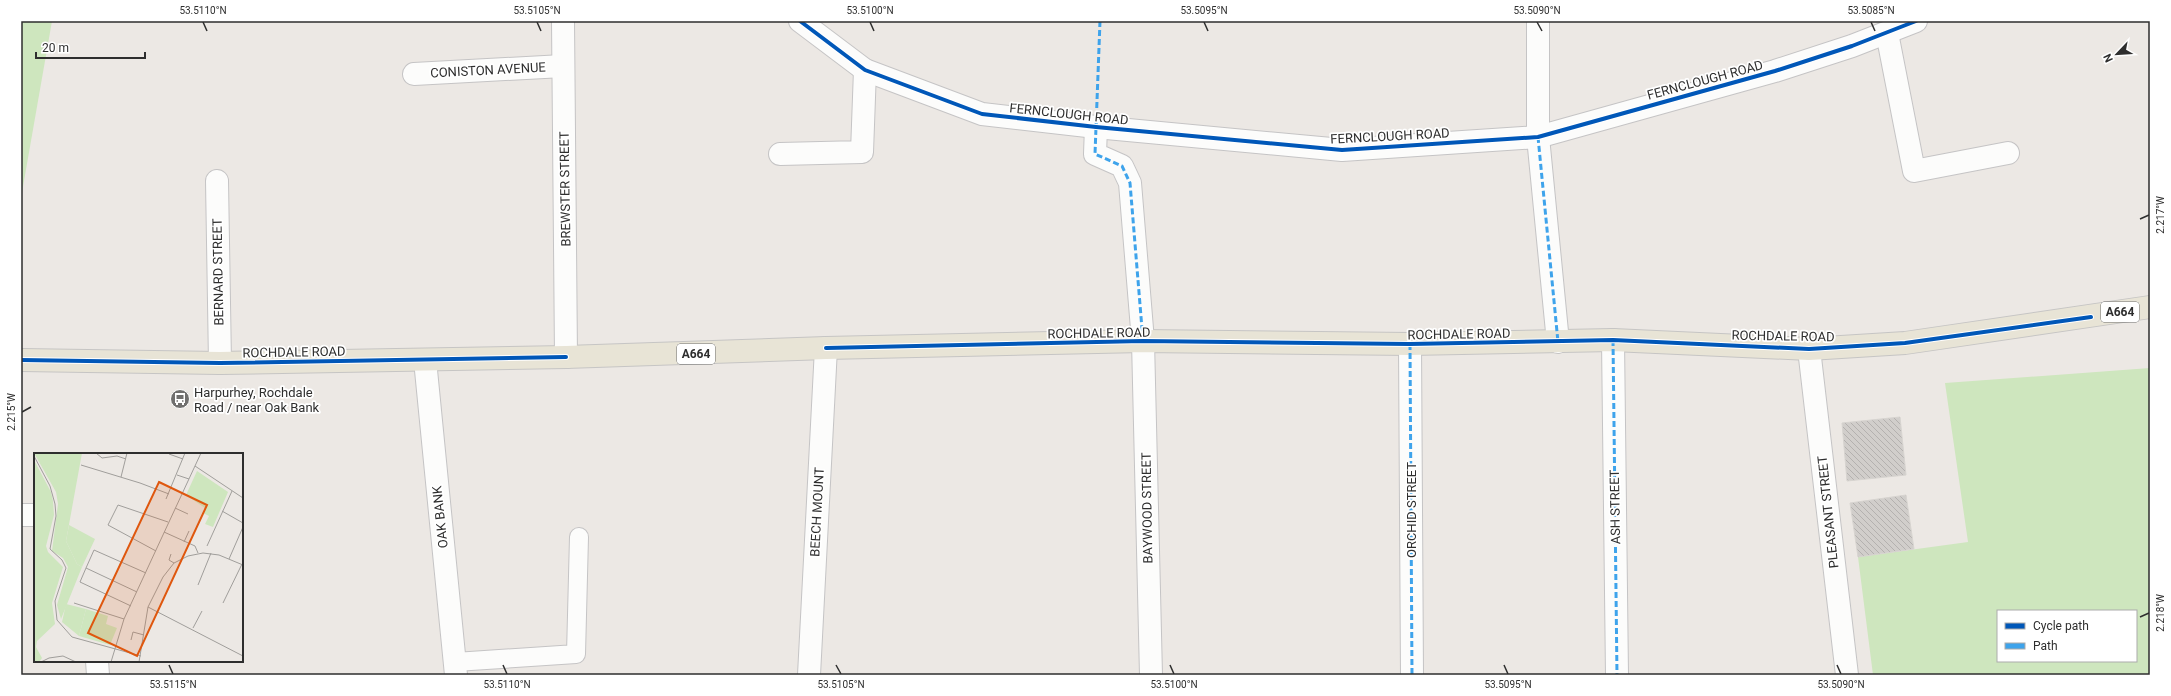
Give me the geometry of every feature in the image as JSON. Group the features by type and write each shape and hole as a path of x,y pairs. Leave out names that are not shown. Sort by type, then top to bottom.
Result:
{"main road":[{"name":"ROCHDALE ROAD","path":"21,360 220,363 566,358 826,348 1142,341 1410,344 1614,340 1809,349 1905,343 2150,307"}],"street":[{"name":"BREWSTER STREET","path":"563,21 566,358"},
{"name":"FERNCLOUGH ROAD","path":"800,21 865,70 982,114 1096,128 1342,150 1538,137 1774,71 1916,21"},
{"path":"1538,21 1538,137 1558,342"},
{"path":"1887,32 1914,171 2008,153"},
{"name":"CONISTON AVENUE","path":"414,74 563,66"},
{"path":"780,154 862,152 865,70"},
{"name":"BAYWOOD STREET","path":"1096,128 1095,154 1122,166 1130,184 1142,341 1151,675"},
{"name":"BERNARD STREET","path":"217,181 220,363"},
{"name":"ASH STREET","path":"1614,340 1617,675"},
{"name":"ORCHID STREET","path":"1410,344 1412,675"},
{"name":"BEECH MOUNT","path":"808,675 826,348"},
{"name":"PLEASANT STREET","path":"1809,349 1846,675"},
{"name":"OAK BANK","path":"425,360 456,669"},
{"path":"21,515 34,515"},
{"path":"97,662 98,675"}],"lane":[{"path":"456,669 576,654 579,537"}],"green space":[{"path":"21,21 52,21 21,198"},
{"path":"2150,368 2150,675 1873,675 1858,557 1968,542 1945,383"}],"building":[{"path":"1900,417 1906,475 1847,481 1842,423"},
{"path":"1906,495 1914,549 1858,557 1850,503"}],"marked path":[{"path":"1100,21 1095,154 1122,166 1130,183 1143,341"},
{"path":"1538,137 1558,342"},
{"path":"1613,340 1617,675"},
{"path":"1410,344 1412,675"}],"cycle path":[{"path":"800,21 865,70 982,114 1096,127 1342,150 1538,137 1775,71 1852,46 1916,21"},
{"path":"826,348 1143,341 1410,344 1613,340 1809,349 1905,343 2091,317"},
{"path":"21,360 220,363 566,357"}],"place":[{"name":"Harpurhey, Rochdale Road / near Oak Bank","path":"180,399"}]}
